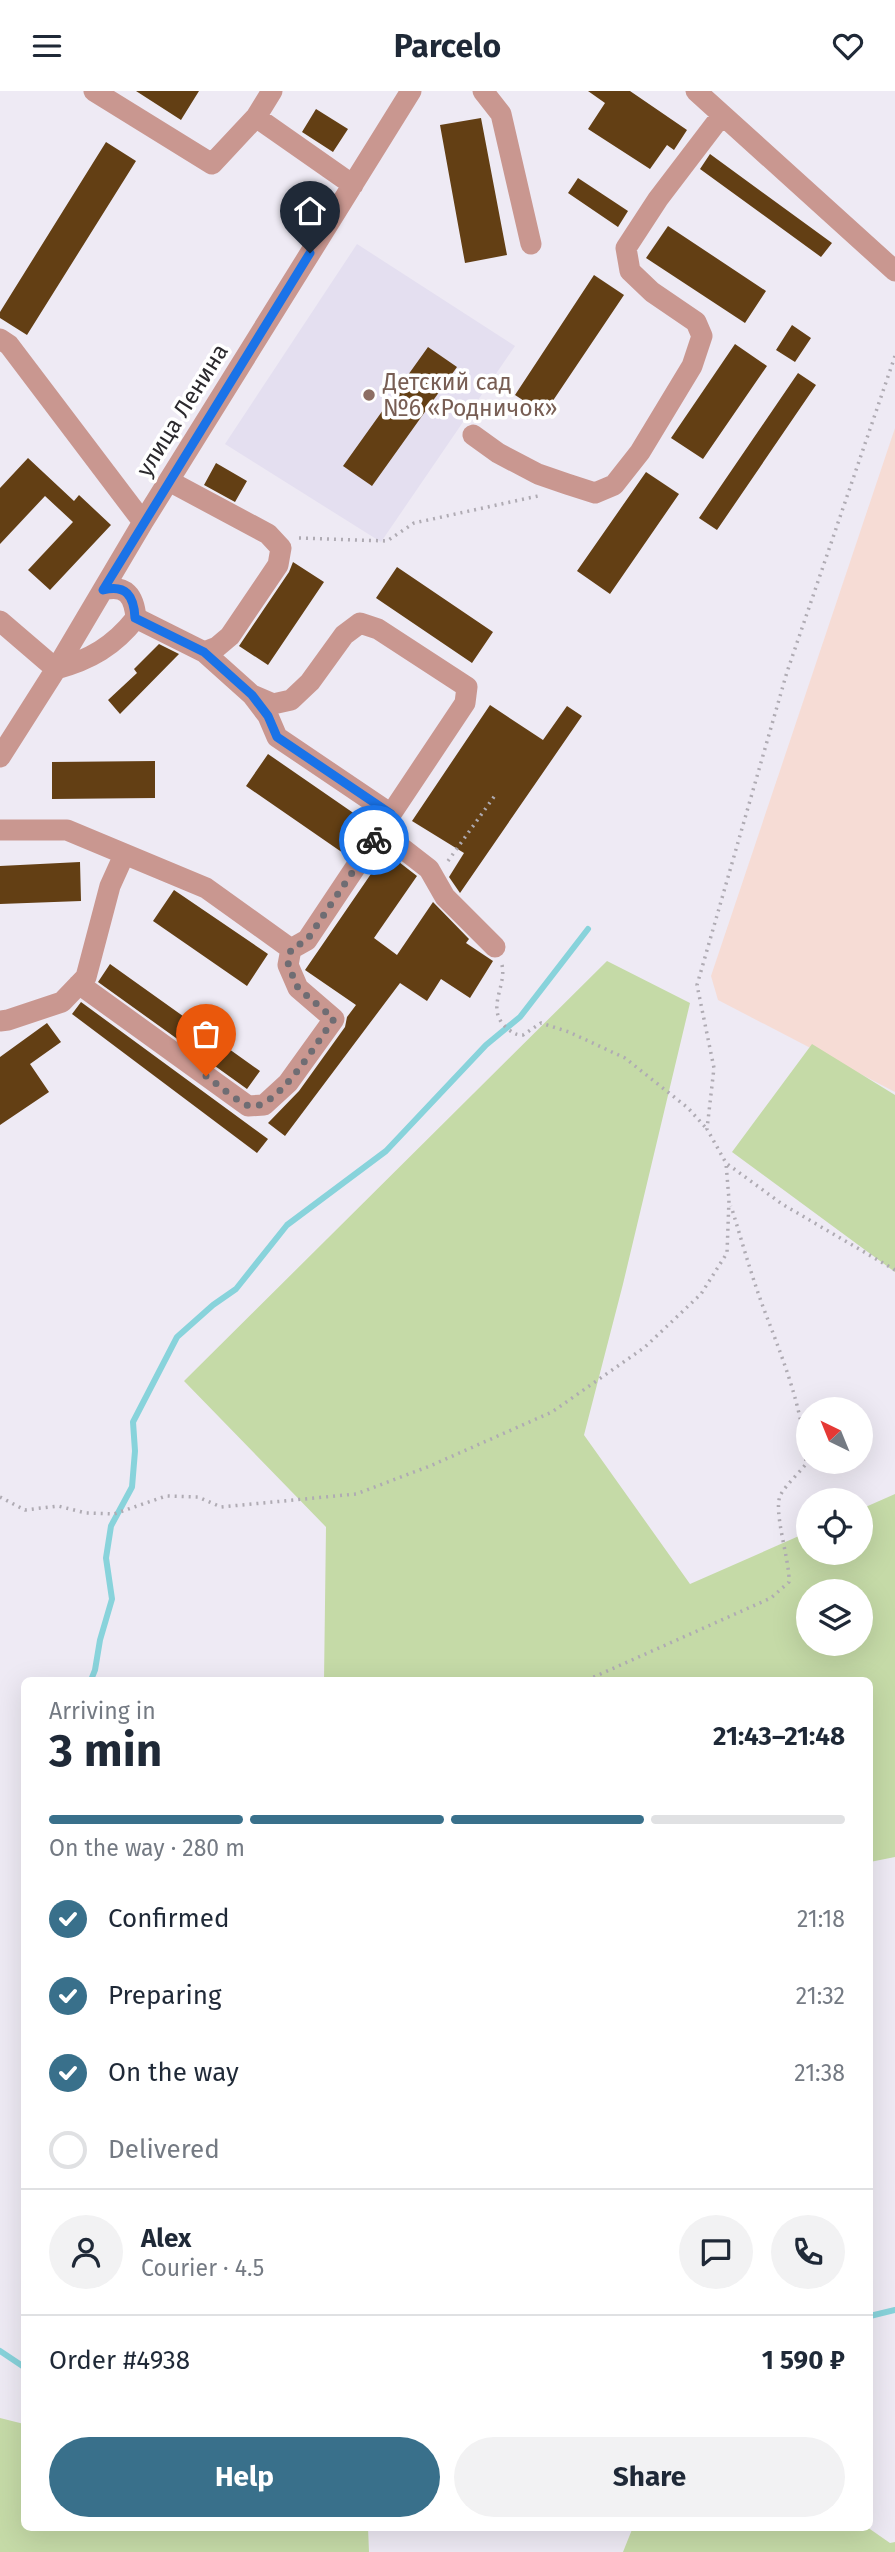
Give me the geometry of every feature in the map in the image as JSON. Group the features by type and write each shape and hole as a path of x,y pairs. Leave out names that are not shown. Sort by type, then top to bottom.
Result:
{"street":[{"path":"94,91 212,164 256,117 272,91"},
{"name":"улица Ленина","path":"0,757 411,91"},
{"path":"483,91 501,114 531,244"},
{"path":"696,91 895,271"},
{"path":"473,435 498,453 537,474 595,493 614,485 640,452 692,366 702,336 696,322 652,292 631,271 626,248 657,199 722,115"},
{"path":"256,117 353,185"},
{"path":"0,339 9,345 143,522"},
{"path":"169,481 268,534 281,548 278,565 230,636 217,647 204,652"},
{"path":"0,621 56,669 78,663 122,636 135,618 134,602 125,591 112,588 103,590"},
{"path":"135,618 204,652 252,695 268,716 277,737 386,823 429,869 445,897 495,947"},
{"path":"252,695 273,703 291,700 310,682 344,635 360,623 378,629 467,687 465,703 386,823 307,940 291,949"},
{"path":"0,830 67,831 206,888 291,949"},
{"path":"0,1021 62,1002 86,977 110,886 124,855"},
{"path":"79,984 248,1106 264,1105 288,1083 334,1019 298,988 288,965 291,949"}],"path":[{"path":"706,1129 714,1068 696,985 787,672 895,356"},
{"path":"268,534 296,538 387,541 414,523 542,495"},
{"path":"435,880 496,794"},
{"path":"495,947 501,956 504,971 495,1005 504,1026 510,1031 523,1035 541,1023 625,1058 688,1108 706,1129 726,1163 782,1204 895,1270"},
{"path":"0,1497 25,1510 58,1506 86,1513 114,1514 166,1496 198,1497 222,1507 356,1494 430,1466 552,1412 645,1347 701,1294 727,1253 729,1200 726,1163"},
{"path":"594,1677 771,1598 789,1582 778,1514 779,1496 806,1464 806,1443 782,1355 762,1304 729,1200"}],"shaded area":[{"name":"Детский сад №6 «Родничок»","path":"357,244 515,346 381,542 225,444"},
{"path":"895,428 895,1092 718,1000 711,976"}],"green space":[{"path":"607,961 690,1003 584,1435 690,1584 796,1537 796,1565 873,1565 873,1504 895,1494 895,1857 873,1861 873,1677 324,1677 326,1527 184,1381"},
{"path":"812,1044 895,1095 895,1272 732,1152"},
{"path":"0,2418 21,2423 21,2531 368,2531 369,2552 0,2552"},
{"path":"631,2531 873,2531 890,2543 895,2542 895,2552 623,2552"}],"building":[{"path":"136,91 199,91 181,120"},
{"path":"588,91 630,91 687,130 674,150 667,145 650,169 588,129 605,103"},
{"path":"316,109 348,129 333,152 302,132"},
{"path":"481,118 507,255 465,263 440,125"},
{"path":"106,142 136,161 27,335 0,318 0,312"},
{"path":"710,154 832,243 821,257 700,169"},
{"path":"578,178 628,211 618,227 568,193"},
{"path":"668,226 766,291 745,323 646,258"},
{"path":"594,275 624,295 544,414 515,395"},
{"path":"792,325 811,338 795,362 776,350"},
{"path":"735,344 767,366 703,459 671,438"},
{"path":"428,347 457,367 372,486 343,466"},
{"path":"798,373 816,385 717,530 699,518"},
{"path":"28,458 74,501 79,495 111,525 50,590 28,570 73,522 45,496 0,544 0,488"},
{"path":"216,463 247,481 235,502 204,485"},
{"path":"646,472 679,494 610,594 577,571"},
{"path":"293,562 324,582 268,665 239,646"},
{"path":"397,567 493,632 472,663 376,598"},
{"path":"159,644 179,654 120,714 108,700 137,673 134,669"},
{"path":"490,705 543,740 567,706 582,716 460,893 449,877 464,853 412,821"},
{"path":"268,754 365,821 343,853 246,786"},
{"path":"155,761 155,798 52,799 52,762"},
{"path":"386,852 417,876 374,938 397,955 433,902 469,939 466,943 493,961 470,998 441,979 427,1001 400,983 285,1136 268,1123 299,1091 345,1027 347,1017 356,1005 305,970"},
{"path":"80,862 81,901 0,904 0,866"},
{"path":"174,890 268,954 247,986 153,921"},
{"path":"110,964 260,1071 247,1089 98,982"},
{"path":"81,1002 268,1139 257,1153 72,1014"},
{"path":"47,1023 61,1042 30,1064 49,1092 0,1125 0,1057"}],"waterway":[{"path":"92,1677 112,1599 106,1558 111,1526 132,1487 135,1451 133,1422 177,1337 213,1305 236,1289 287,1225 386,1151 486,1045 520,1017 588,929"},
{"path":"873,2315 895,2310"},
{"path":"0,2351 21,2365"}],"way so far":[{"path":"206,1076 248,1106 264,1105 288,1083 334,1019 298,988 288,965 291,949 307,940 374,840"}],"place":[{"name":"Детский сад №6 «Родничок»","path":"369,395"}],"route":[{"path":"310,253 103,590 112,588 125,591 134,602 135,618 204,652 252,695 268,716 277,737 391,814 374,840"}]}
